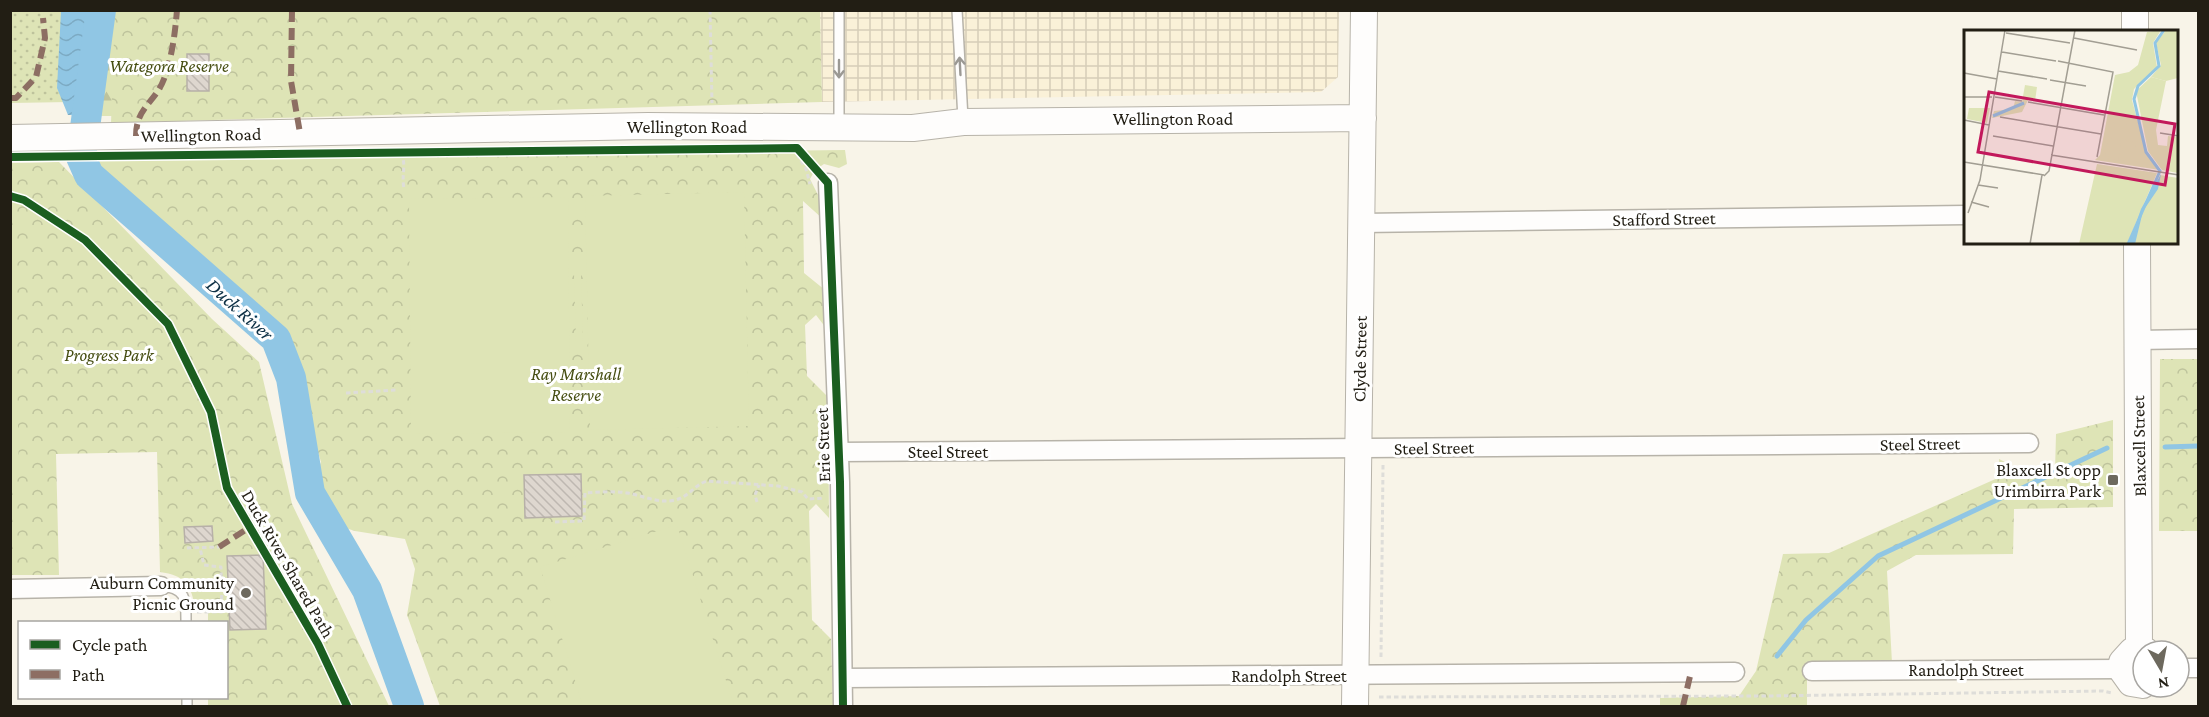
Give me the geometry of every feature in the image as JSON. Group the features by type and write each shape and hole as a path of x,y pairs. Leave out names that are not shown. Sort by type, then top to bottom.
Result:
{"main road":[{"name":"Clyde Street","path":"1355,706 1364,10"},
{"path":"2135,10 2135,30"},
{"name":"Wellington Road","path":"10,138 648,126 913,128 963,122 1363,118"},
{"name":"Blaxcell Street","path":"2137,244 2142,639"},
{"path":"2131,653 2126,655 2131,688"}],"street":[{"name":"Erie Street","path":"820,187 838,452 843,706"},
{"name":"Stafford Street","path":"1362,224 1964,215"},
{"path":"2137,340 2199,339"},
{"name":"Steel Street","path":"838,452 2029,443"},
{"path":"10,589 161,586"},
{"name":"Randolph Street","path":"1812,671 2131,688"},
{"name":"Randolph Street","path":"843,678 1735,672"}],"lane":[{"path":"839,10 839,128"},
{"path":"957,10 963,122"},
{"path":"161,586 176,588 182,593 186,621"}],"path":[{"path":"710,10 712,103"},
{"path":"782,148 797,148 820,187"},
{"path":"793,148 820,187"},
{"path":"389,153 412,153"},
{"path":"401,153 405,162 402,176 404,188"},
{"path":"346,393 396,390"},
{"path":"1381,657 1383,460"},
{"path":"555,522 584,521 585,493 627,493 664,501 684,497 700,483 707,482 740,486 759,484 794,489 802,492 808,499 824,498"},
{"path":"757,502 755,495 759,484"},
{"path":"187,548 219,547"},
{"path":"186,612 222,612 221,567 204,565 200,548"},
{"path":"1380,697 2111,692 2131,688"}],"shaded area":[{"path":"820,11 1339,11 1338,77 1321,92 822,102"}],"green space":[{"path":"10,11 77,11 70,102 11,103"},
{"path":"89,11 167,11 171,116 99,116"},
{"name":"Wategora Reserve","path":"115,11 820,11 822,102 111,123"},
{"name":"Ray Marshall Reserve","path":"845,150 847,164 839,168 824,164 815,170 810,179 823,205 824,220 803,201 804,273 825,290 826,328 816,315 805,325 807,376 828,397 829,518 816,504 809,511 812,620 831,639 833,706 440,706 407,615 415,569 405,539 355,531 333,524 318,486 318,470 321,462 284,338 193,260 87,160"},
{"name":"Progress Park","path":"59,162 212,319 259,362 292,504 389,706 208,706 208,699 228,699 228,621 208,621 208,609 195,609 192,594 185,583 175,576 160,572 157,452 56,454 59,575 11,575 10,163"},
{"path":"744,192 749,426 590,430 585,196"},
{"path":"568,197 570,432 411,434 409,199"},
{"path":"10,239 14,239 19,478 11,478"},
{"path":"574,273 581,273 583,341 576,341"},
{"path":"2160,359 2198,359 2198,531 2159,531"},
{"path":"2113,420 2113,507 2014,509 2013,554 1916,555 1887,571 1892,663 1807,666 1807,706 1660,706 1660,698 1739,696 1756,671 1783,554 1829,553 2000,477 1999,459 2025,472 2055,471 2056,434"},
{"path":"677,525 734,706 583,706 540,567"}],"water":[{"path":"61,11 96,11 82,115 68,115 57,88"}],"building":[{"path":"187,54 209,54 209,91 187,91"},
{"path":"581,474 582,516 525,518 524,475"},
{"path":"212,526 213,541 185,543 184,527"},
{"name":"Auburn Community Picnic Ground","path":"263,555 266,629 230,630 227,556"}],"waterway":[{"name":"Duck River","path":"101,10 81,157 89,175 276,339 291,378 310,493 367,590 409,706"},
{"path":"2165,447 2198,446"},
{"path":"1777,656 1806,620 1878,556 2107,448"}],"marked path":[{"path":"136,136 139,118 156,94 167,71 177,10"},
{"path":"292,10 291,81 300,133"},
{"path":"10,98 16,98 36,77 45,38 43,18"},
{"path":"219,547 250,527"},
{"path":"1683,706 1691,672"}],"cycle path":[{"path":"10,157 797,148 828,183 840,482 843,706"},
{"name":"Duck River Shared Path","path":"10,196 24,200 85,240 168,324 211,412 227,488 318,644 347,706"}],"place":[{"name":"Blaxcell St opp Urimbirra Park","path":"2113,480"},
{"name":"Auburn Community Picnic Ground","path":"246,593"}]}
